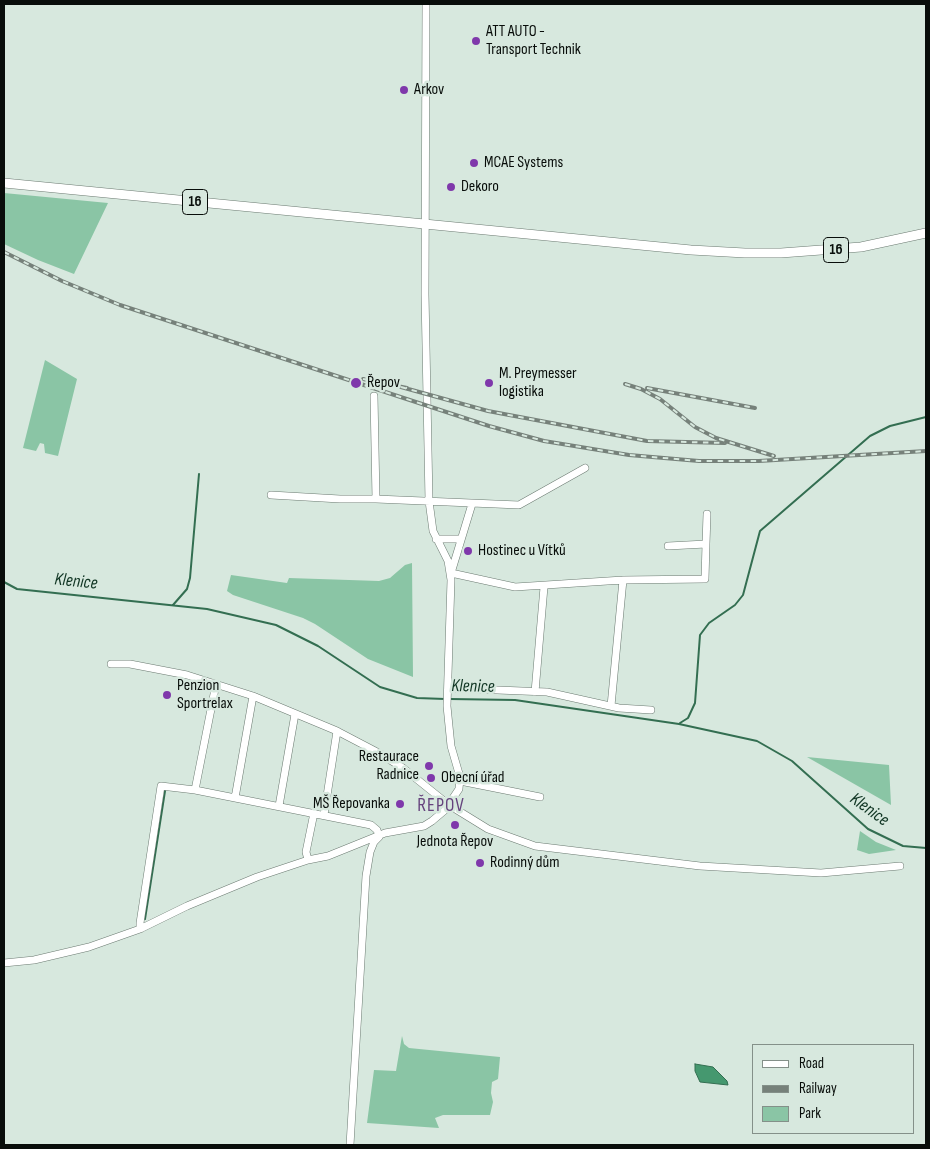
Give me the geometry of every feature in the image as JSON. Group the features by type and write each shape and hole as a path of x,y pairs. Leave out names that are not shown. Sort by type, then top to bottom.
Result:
{"main road":[{"name":"16","path":"4,183 671,248 745,253 781,253 861,247 926,233"}],"street":[{"path":"4,963 34,960 89,947 140,929 187,906 257,877 308,860 328,856 388,832 424,826 449,806 459,789 460,781 451,746 447,706 450,572 448,561 436,539 431,521 429,501 426,406 426,4"},
{"path":"374,396 376,499"},
{"path":"271,495 519,505 585,468"},
{"path":"450,572 472,504"},
{"path":"450,572 515,587 624,580 705,579 707,514"},
{"path":"436,539 460,539"},
{"path":"668,546 706,544"},
{"path":"611,706 624,580"},
{"path":"535,692 544,586"},
{"path":"111,664 130,664 187,675 253,696 337,731 403,768 449,806 488,828 534,846 700,866 821,873 900,866"},
{"path":"195,790 216,684"},
{"path":"448,690 547,692 611,706 651,710"},
{"path":"235,798 253,696"},
{"path":"279,806 295,714"},
{"path":"324,815 337,731"},
{"path":"460,781 540,797"},
{"path":"140,929 161,786 195,790 370,825 377,830 379,836"},
{"path":"308,860 306,852 314,813"},
{"path":"350,1145 366,876 370,852 379,836"}],"green space":[{"path":"4,193 108,203 74,274 4,244"},
{"path":"45,360 77,379 58,456 45,453 44,444 40,443 36,451 23,448"},
{"path":"412,563 413,677 368,659 303,618 233,595 227,591 231,575 287,583 289,578 379,581 390,578 405,565"},
{"path":"807,757 889,765 891,805"},
{"path":"860,831 876,842 896,850 869,854 857,850"},
{"path":"402,1036 404,1044 409,1048 500,1057 498,1079 492,1082 491,1093 493,1102 490,1115 443,1115 435,1118 439,1128 367,1123 374,1070 396,1071"}],"shaded area":[{"path":"695,1064 713,1067 727,1081 728,1085 700,1082 695,1071"}],"waterway":[{"path":"680,723 688,718 695,703 700,635 709,623 735,605 743,595 760,531 870,436 890,426 926,417"},
{"path":"173,605 187,589 190,578 199,474"},
{"name":"Klenice","path":"4,582 17,589 207,609 276,625 318,646 380,687 417,698 445,699"},
{"name":"Klenice","path":"450,699 515,700 679,724 757,741 792,761 868,829 903,846 926,848"},
{"path":"145,919 165,791"}],"railway":[{"path":"4,252 62,281 120,305 489,426 544,441 629,455 699,461 759,461 926,451"},
{"path":"363,379 407,388"},
{"path":"625,384 641,389 660,399 695,427 716,438 774,456"},
{"path":"401,387 488,411 647,441 725,443"},
{"path":"647,388 755,408"}],"place":[{"name":"ATT AUTO - Transport Technik","path":"476,41"},
{"name":"Arkov","path":"404,90"},
{"name":"MCAE Systems","path":"474,163"},
{"name":"Dekoro","path":"451,187"},
{"name":"Řepov","path":"356,383"},
{"name":"M. Preymesser logistika","path":"489,383"},
{"name":"Hostinec u Vítků","path":"468,551"},
{"name":"Penzion Sportrelax","path":"167,695"},
{"name":"Restaurace Radnice","path":"429,766"},
{"name":"Obecní úřad","path":"431,778"},
{"name":"MŠ Řepovanka","path":"400,804"},
{"name":"Jednota Řepov","path":"455,825"},
{"name":"Rodinný dům","path":"480,863"}],"district":[{"name":"ŘEPOV","path":"441,806"}]}
